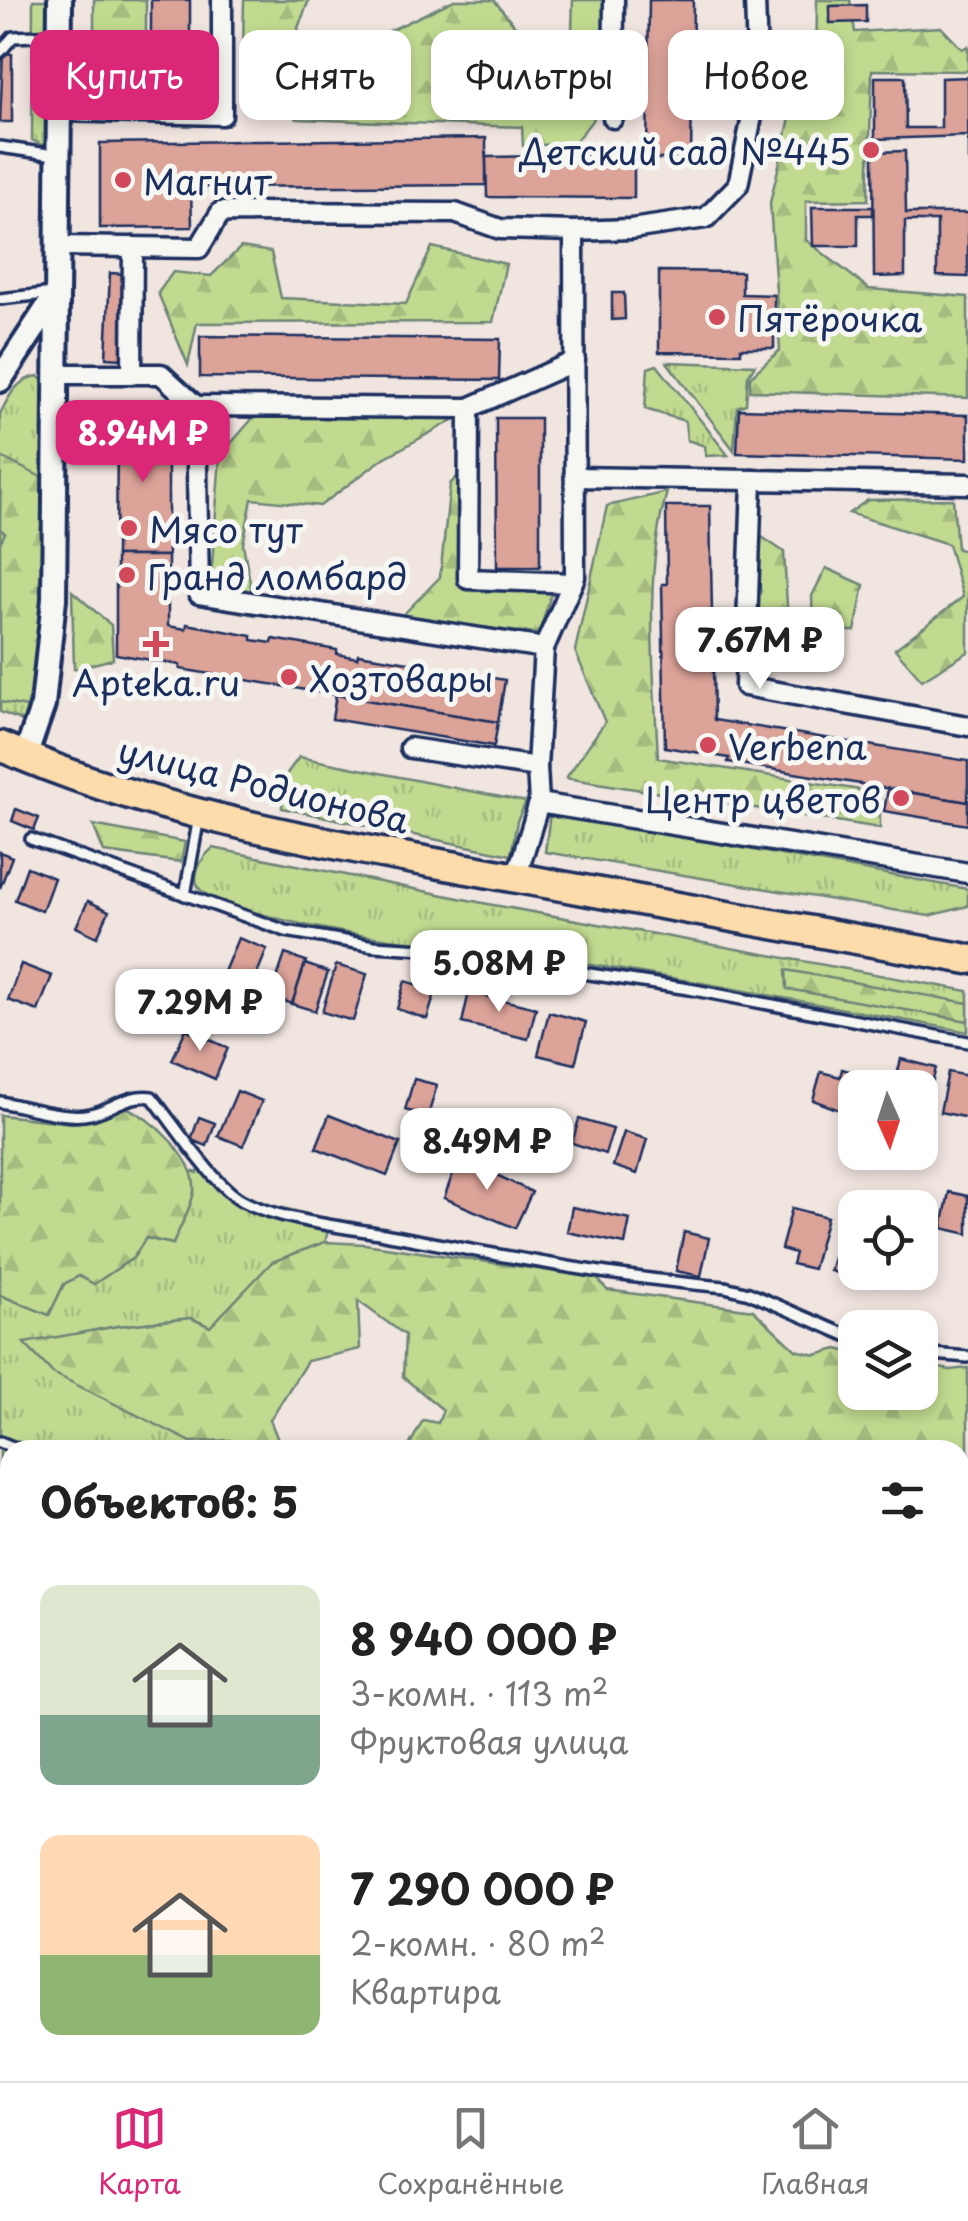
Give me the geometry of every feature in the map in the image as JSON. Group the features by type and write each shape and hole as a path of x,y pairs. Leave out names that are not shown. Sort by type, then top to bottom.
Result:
{"main road":[{"name":"улица Родионова","path":"12,751 200,814 325,843 960,952"}],"street":[{"path":"60,0 60,30"},
{"path":"219,115 222,115 222,0"},
{"path":"614,0 614,30"},
{"path":"57,246 199,248 221,212 454,213 500,229 574,231 631,229 706,218 738,185 758,88 755,0"},
{"path":"12,751 43,705 50,655 59,120"},
{"path":"516,878 539,802 537,767 544,648 572,583 574,231"},
{"path":"132,374 133,247"},
{"path":"5,372 57,293"},
{"path":"5,372 39,364 56,374 161,374 196,406 468,408 574,361"},
{"path":"196,406 199,594 544,648"},
{"path":"468,408 468,579 572,583"},
{"path":"575,476 968,484"},
{"path":"752,480 745,686 968,726"},
{"path":"410,748 537,767"},
{"path":"539,802 968,874"}],"lane":[{"path":"0,52 13,36 30,36"},
{"path":"0,147 58,156"},
{"path":"0,299 57,293"},
{"path":"185,895 200,814"},
{"path":"31,839 286,931 688,990 968,1042"},
{"path":"0,1102 90,1114 125,1098 152,1097 218,1178 241,1200 261,1207 302,1219 555,1266 725,1287 749,1293 838,1332"},
{"path":"938,1354 968,1356"}],"green space":[{"path":"33,0 51,0 51,30 33,30"},
{"path":"94,0 146,0 146,30 94,30"},
{"path":"244,0 309,0 299,30 243,30"},
{"path":"454,0 494,0 518,30 431,30 431,120 592,120 574,143 523,146 522,127 325,120 411,120 411,30 391,30"},
{"path":"573,0 621,0 619,30 572,30"},
{"path":"817,0 850,0 855,32 941,27 962,49 968,46 968,71 872,70 868,200 806,201 806,240 869,289 968,297 968,398 750,391 750,377 780,350 770,203 790,120 844,120 844,30 817,30"},
{"path":"32,120 50,120 50,149 32,140"},
{"path":"241,247 271,252 281,298 406,304 432,247 506,264 493,322 197,323 188,365 158,293 173,272 211,276"},
{"path":"667,362 755,365 748,376 746,404 737,407 734,450"},
{"path":"657,365 728,455 706,456 705,446 687,440 685,421 645,409 648,368"},
{"path":"38,376 44,382 40,659 23,721 0,712 0,414 19,385"},
{"path":"459,417 384,458 320,506 252,499 243,544 256,615 209,607 220,456 253,418"},
{"path":"1,457 43,478 40,659 27,707 0,702 0,543 5,533 0,529"},
{"path":"461,473 479,586 555,580 539,634 400,618 440,577 450,484"},
{"path":"667,492 653,590 658,758 880,793 880,828 566,778 605,722 575,651 607,506"},
{"path":"953,499 957,549 968,551 968,652 922,680 895,649 963,597 948,544 849,513 868,500"},
{"path":"759,535 784,552 790,660 758,667"},
{"path":"826,568 864,585 855,631 813,631 812,596"},
{"path":"72,591 111,625 113,659 74,669"},
{"path":"299,757 526,802 517,821 511,855 282,808 283,779"},
{"path":"550,813 968,889 968,906 929,916 545,852"},
{"path":"93,825 185,842 181,862 104,852"},
{"path":"213,848 488,904 968,991 968,1032 625,970 354,934 292,922 204,893 196,876 200,863"},
{"path":"786,970 968,1003 968,1021 787,989"},
{"path":"125,1107 170,1141 193,1179 193,1197 173,1244 146,1238 133,1258 94,1284 79,1276 64,1284 49,1315 0,1295 0,1115 72,1123 96,1120"},
{"path":"204,1157 238,1192 331,1220 325,1242 273,1262 210,1327 191,1318 118,1326 25,1344 53,1373 231,1440 0,1440 0,1295 49,1315 64,1284 79,1276 94,1283 133,1258 146,1238 173,1244 194,1190 190,1171 198,1173"},
{"path":"325,1242 365,1244 597,1278 607,1290 753,1310 796,1350 816,1355 838,1349 838,1410 938,1410 938,1368 968,1368 968,1440 412,1440 423,1420 438,1423 443,1410 403,1377 405,1335 358,1301 360,1349 307,1361 270,1420 278,1440 187,1440 53,1373 24,1343 191,1318 210,1327 272,1262"}],"building":[{"path":"151,0 190,0 190,30 151,30"},
{"path":"649,0 693,0 693,30 668,30 668,120 691,120 691,159 634,159 634,155 647,155"},
{"path":"866,5 866,22 830,23 830,6"},
{"path":"3,53 12,54 12,122 0,122"},
{"path":"875,77 905,77 906,128 941,128 941,78 968,77 968,136 875,139"},
{"path":"486,138 486,185 191,187 192,227 100,228 100,143"},
{"path":"905,151 906,213 968,213 968,277 937,276 937,221 905,221 905,276 874,277 873,152"},
{"path":"634,155 634,198 487,197 486,157"},
{"path":"812,207 873,207 873,215 858,215 858,246 813,246"},
{"name":"Пятёрочка","path":"659,271 742,272 742,294 774,295 774,348 741,348 741,353 659,352"},
{"path":"110,273 125,274 121,359 106,358"},
{"path":"612,293 624,293 625,319 612,320"},
{"path":"200,336 500,339 499,380 200,377"},
{"path":"739,409 968,415 968,459 737,453"},
{"path":"124,411 168,411 168,556 116,556 117,433 124,433"},
{"path":"496,418 540,418 540,567 497,567"},
{"path":"666,506 710,506 714,720 968,761 968,802 728,762 729,758 665,747 662,584 667,584"},
{"path":"116,556 168,556 168,626 186,629 187,624 252,636 252,640 272,643 273,639 337,650 337,654 357,658 358,654 421,664 420,669 439,673 440,669 505,680 498,722 180,669 180,665 116,654"},
{"path":"336,695 498,722 494,746 332,719"},
{"path":"888,789 968,802 968,825 884,811"},
{"path":"16,809 39,818 34,830 12,821"},
{"path":"0,852 12,857 0,888"},
{"path":"27,867 54,878 42,911 15,900"},
{"path":"88,901 109,911 97,937 76,927"},
{"path":"238,938 267,949 253,984 224,972"},
{"path":"285,954 306,961 292,1004 271,996"},
{"path":"21,964 52,976 38,1011 8,1000"},
{"path":"305,964 328,972 315,1011 292,1004"},
{"path":"336,965 367,974 353,1021 322,1012"},
{"path":"173,981 186,986 178,1006 165,1001"},
{"path":"405,981 436,990 427,1019 397,1009"},
{"path":"223,985 232,989 223,1012 214,1008"},
{"path":"238,985 250,990 244,1006 232,1002"},
{"path":"469,992 536,1008 528,1039 462,1023"},
{"path":"549,1012 586,1022 575,1064 538,1055"},
{"path":"186,1029 228,1048 215,1079 172,1060"},
{"path":"901,1059 936,1068 935,1070 898,1070"},
{"path":"821,1072 838,1076 838,1110 813,1100"},
{"path":"948,1072 968,1076 968,1118 940,1112"},
{"path":"414,1079 437,1085 428,1116 405,1110"},
{"path":"237,1091 262,1101 243,1146 218,1136"},
{"path":"329,1115 400,1143 387,1176 316,1148"},
{"path":"199,1117 215,1123 207,1146 191,1140"},
{"path":"579,1119 613,1129 605,1154 572,1143"},
{"path":"624,1132 647,1139 637,1174 613,1166"},
{"path":"459,1157 532,1192 515,1228 444,1198"},
{"path":"949,1192 968,1196 968,1234 942,1228"},
{"path":"572,1207 630,1219 625,1244 567,1232"},
{"path":"792,1208 827,1217 813,1269 792,1264 795,1253 781,1249"},
{"path":"684,1232 709,1238 701,1276 676,1271"},
{"path":"838,1245 838,1273 830,1271"}],"place":[{"name":"Детский сад №445","path":"871,150"},
{"name":"Магнит","path":"123,180"},
{"name":"Пятёрочка","path":"717,317"},
{"name":"Мясо тут","path":"129,528"},
{"name":"Гранд ломбард","path":"127,575"},
{"name":"Apteka.ru","path":"156,644"},
{"name":"Хозтовары","path":"289,677"},
{"name":"Verbena","path":"708,745"},
{"name":"Центр цветов","path":"901,798"}]}
